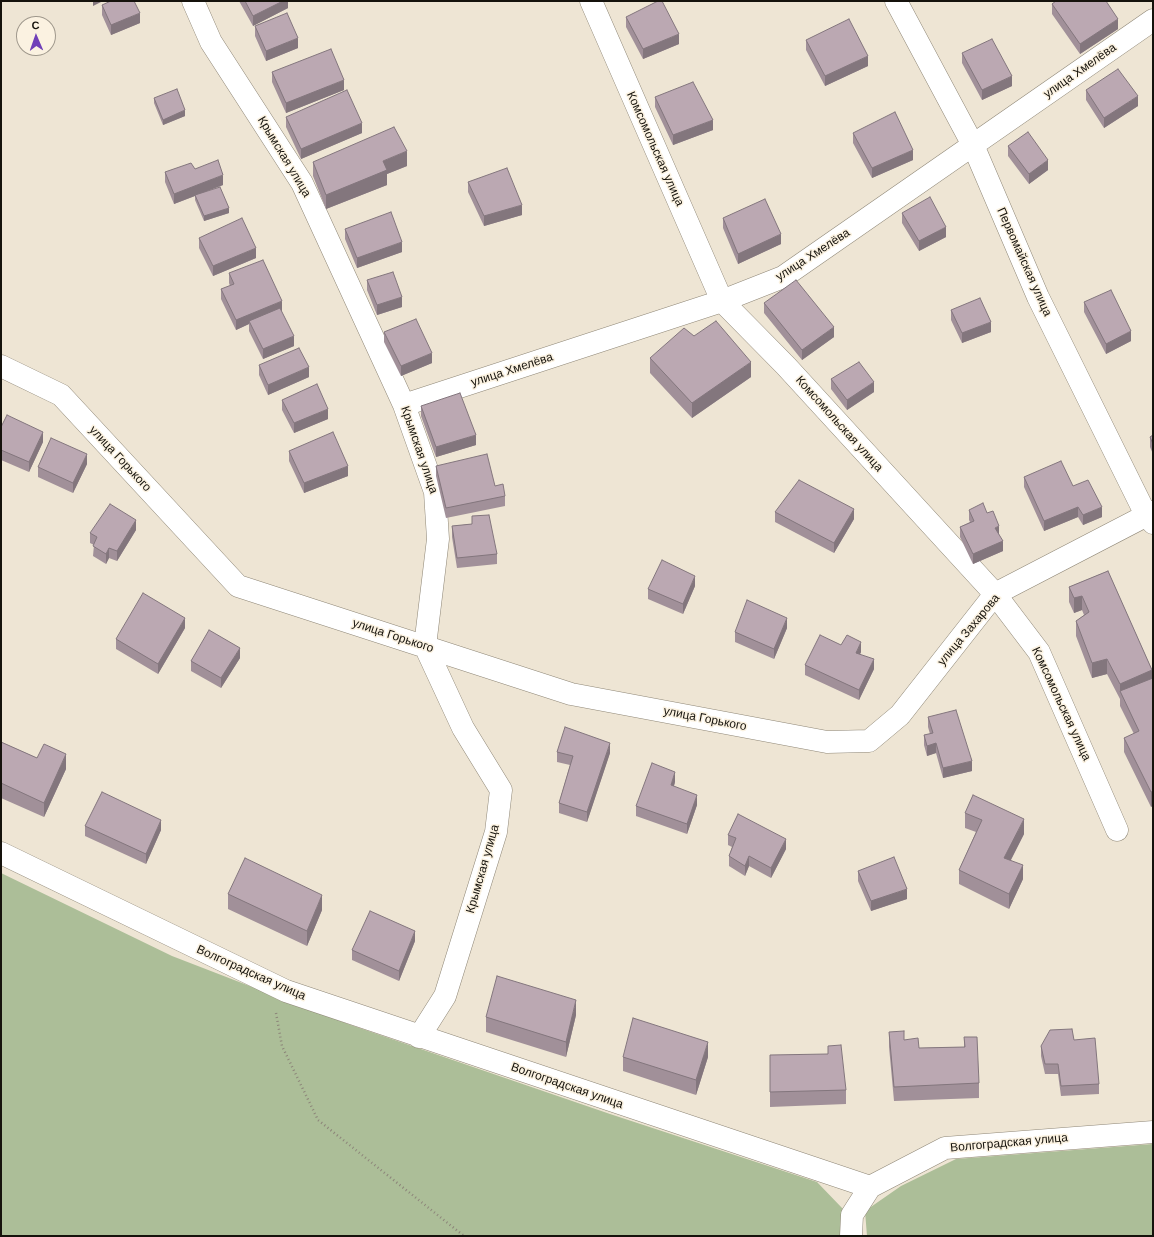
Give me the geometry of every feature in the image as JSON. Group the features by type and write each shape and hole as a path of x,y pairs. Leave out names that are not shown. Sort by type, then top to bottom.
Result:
{"street":[{"name":"Крымская улица","path":"192,1 211,42 302,183 404,405 435,492 438,540 425,646 463,728 501,790 496,832 445,996 419,1037"},
{"name":"Комсомольская улица","path":"591,1 722,301 786,366 995,594 1039,652 1117,830"},
{"name":"Первомайская улица","path":"896,1 973,145 1038,297 1151,517"},
{"name":"улица Хмелёва","path":"404,405 722,301 783,277 1153,20"},
{"name":"улица Горького","path":"1,366 61,395 238,586 571,694 827,742 869,741"},
{"name":"улица Захарова","path":"869,741 900,715 995,594 1151,517"},
{"name":"Волгоградская улица","path":"1,853 286,992 870,1187 945,1148 1153,1132"},
{"path":"851,1236 852,1215 870,1187"}],"path":[{"path":"272,985 282,1046 318,1120 464,1236"}],"green space":[{"path":"1,873 172,956 348,1024 610,1114 817,1182 843,1209 843,1236 1,1236"},
{"path":"1153,1144 1153,1236 867,1236 865,1211 901,1186 956,1159"}],"building":[{"path":"111,1 134,1 140,13 111,25 102,5"},
{"path":"245,1 283,1 253,16"},
{"path":"658,1 662,1 679,34 643,49 626,17"},
{"path":"1056,1 1106,1 1118,19 1080,44 1052,4"},
{"path":"287,13 298,38 266,51 255,26"},
{"path":"849,19 868,56 825,76 806,40"},
{"path":"992,39 1012,76 982,90 962,53"},
{"path":"331,49 344,80 286,103 272,72"},
{"path":"1118,69 1138,96 1104,118 1086,90"},
{"path":"693,82 713,120 673,135 655,97"},
{"path":"177,89 185,110 163,120 154,98"},
{"path":"347,90 362,123 301,149 286,117"},
{"path":"895,112 913,150 872,168 853,133"},
{"path":"394,127 407,151 383,161 387,170 326,195 313,162"},
{"path":"1028,132 1048,160 1029,174 1008,146"},
{"path":"218,160 223,175 174,194 165,172 191,163 195,169"},
{"path":"507,168 522,205 484,216 468,182"},
{"path":"220,187 229,208 204,216 195,195"},
{"path":"930,197 946,227 919,241 902,213"},
{"path":"765,199 781,234 738,254 723,218"},
{"path":"391,212 402,242 357,258 345,229"},
{"path":"242,218 256,248 213,266 199,238"},
{"path":"263,260 282,301 236,320 221,289 234,284 229,273"},
{"path":"393,272 402,297 377,305 367,280"},
{"path":"796,280 834,327 802,350 764,303"},
{"path":"1111,290 1131,331 1106,344 1084,302"},
{"path":"980,298 991,322 962,333 951,310"},
{"path":"280,308 294,336 263,349 249,321"},
{"path":"416,319 432,353 401,366 384,332"},
{"path":"716,321 751,362 692,403 650,358 684,328 694,336"},
{"path":"299,348 309,367 268,385 259,365"},
{"path":"859,362 874,382 847,400 831,379"},
{"path":"317,384 328,409 294,423 282,400"},
{"path":"460,393 476,435 436,447 421,406"},
{"path":"7,415 43,432 29,462 1,450 1,427"},
{"path":"333,432 348,466 304,483 289,451"},
{"path":"1153,435 1153,444 1150,437"},
{"path":"51,438 87,454 73,483 38,467"},
{"path":"487,454 495,486 503,484 505,496 446,508 436,466"},
{"path":"1061,461 1073,486 1088,480 1102,507 1083,515 1078,507 1044,521 1024,477"},
{"path":"799,480 854,509 834,543 775,512"},
{"path":"983,503 987,513 993,511 999,526 995,528 1003,541 973,554 960,527 974,521 969,510"},
{"path":"110,504 136,520 117,551 109,548 106,554 93,546 97,537 90,533"},
{"path":"489,515 497,554 457,558 452,526 472,524 472,516"},
{"path":"662,560 695,576 683,604 648,589"},
{"path":"1108,571 1152,670 1120,684 1107,659 1092,663 1076,621 1089,612 1082,596 1074,598 1069,587"},
{"path":"143,593 185,618 158,664 116,639"},
{"path":"747,600 787,618 774,649 735,632"},
{"path":"209,630 240,648 221,678 191,661"},
{"path":"820,635 841,645 847,635 861,642 856,653 874,659 859,690 805,665"},
{"path":"1153,678 1153,791 1151,792 1124,738 1139,731 1120,691"},
{"path":"956,710 972,761 943,768 936,743 927,746 924,735 933,733 928,717"},
{"path":"565,727 610,743 587,812 559,803 573,756 557,752"},
{"path":"1,742 37,758 44,744 66,754 44,803 1,783"},
{"path":"652,763 675,772 671,785 697,795 687,824 636,806"},
{"path":"102,792 161,820 146,854 85,826"},
{"path":"973,795 1024,819 1004,858 1023,865 1009,894 959,870 982,820 965,813"},
{"path":"738,814 786,839 771,868 749,856 745,866 729,856 736,838 728,835"},
{"path":"894,857 907,889 871,901 858,871"},
{"path":"245,858 322,895 307,931 228,894"},
{"path":"370,911 415,931 399,971 352,950"},
{"path":"497,976 576,1000 566,1042 486,1017"},
{"path":"633,1018 708,1042 696,1080 623,1057"},
{"path":"1072,1029 1074,1040 1095,1038 1099,1084 1061,1086 1058,1064 1045,1064 1041,1046 1050,1030"},
{"path":"904,1031 904,1040 918,1038 919,1048 965,1047 964,1037 977,1037 979,1083 894,1087 889,1032"},
{"path":"841,1045 846,1090 770,1092 770,1055 828,1054 828,1046"}]}
